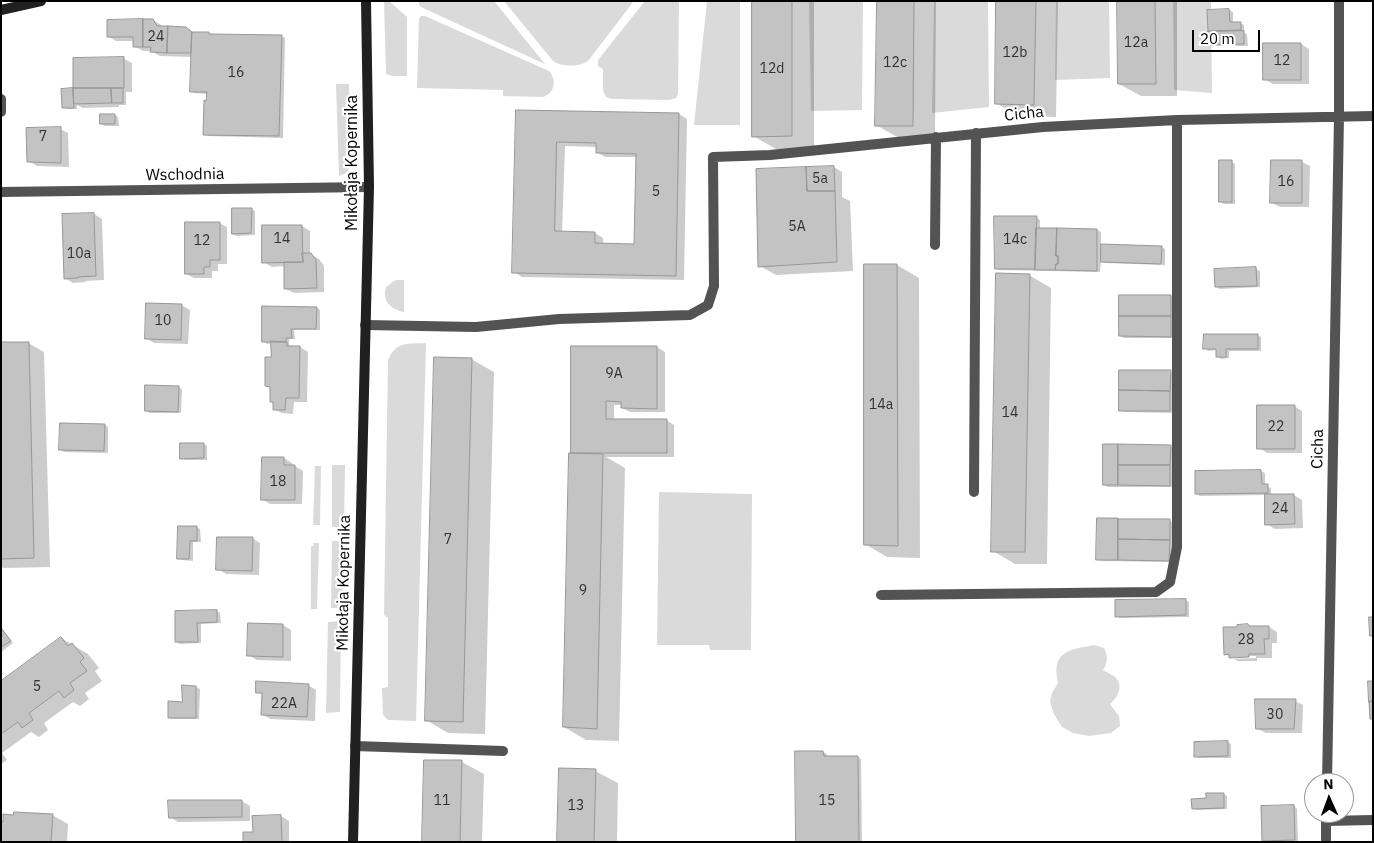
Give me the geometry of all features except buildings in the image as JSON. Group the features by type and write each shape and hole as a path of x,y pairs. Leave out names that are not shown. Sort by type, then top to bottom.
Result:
{"street":[{"path":"1,10 41,1"},
{"name":"Mikołaja Kopernika","path":"353,842 366,325 368,187 366,1"},
{"name":"Cicha","path":"1326,773 1339,116 1339,1"},
{"path":"1,99 1,112"},
{"path":"1339,116 1373,116"},
{"name":"Cicha","path":"366,325 476,328 559,319 690,315 708,305 714,286 713,157 770,154 1042,126 1339,116"},
{"path":"881,595 1156,592 1170,582 1177,547 1177,120"},
{"path":"974,492 976,133"},
{"path":"934,245 936,137"},
{"name":"Wschodnia","path":"1,192 368,187"},
{"path":"355,746 504,751"},
{"path":"1354,819 1373,820"},
{"path":"1326,823 1326,842"}],"shaded area":[{"path":"384,1 389,1 407,17 407,76 386,74"},
{"path":"419,1 494,1 545,64 423,8 419,5"},
{"path":"504,1 634,1 588,61 570,66 553,61"},
{"path":"645,1 679,1 678,94 676,98 669,100 612,99 606,97 603,90 603,69 598,66 598,60"},
{"path":"707,1 740,1 740,125 694,125"},
{"path":"809,1 863,1 862,110 811,111"},
{"path":"934,1 988,1 989,107 932,113"},
{"path":"1056,1 1109,1 1110,78 1055,80"},
{"path":"1173,1 1211,1 1212,93 1174,90"},
{"path":"421,16 425,16 549,71 553,78 554,86 550,93 543,97 503,96 503,90 417,88 419,19"},
{"path":"336,84 349,84 351,166 346,173 339,176"},
{"path":"397,280 404,280 404,312 388,304 385,296 386,287"},
{"path":"426,343 416,721 388,720 383,715 382,688 388,687 388,618 384,615 388,360 395,349 403,345"},
{"path":"332,465 345,465 344,527 332,527"},
{"path":"315,466 321,466 320,525 313,525"},
{"path":"659,492 752,494 751,650 710,650 709,645 657,645"},
{"path":"332,541 343,541 343,608 331,608"},
{"path":"313,543 319,543 317,609 311,609 311,546 314,546"},
{"path":"341,621 340,712 326,713 328,622"},
{"path":"1094,645 1104,648 1107,659 1103,670 1114,676 1120,686 1118,694 1110,704 1119,716 1120,726 1111,733 1089,736 1073,733 1062,727 1054,714 1050,702 1052,693 1058,683 1057,664 1060,658 1070,651"}]}
